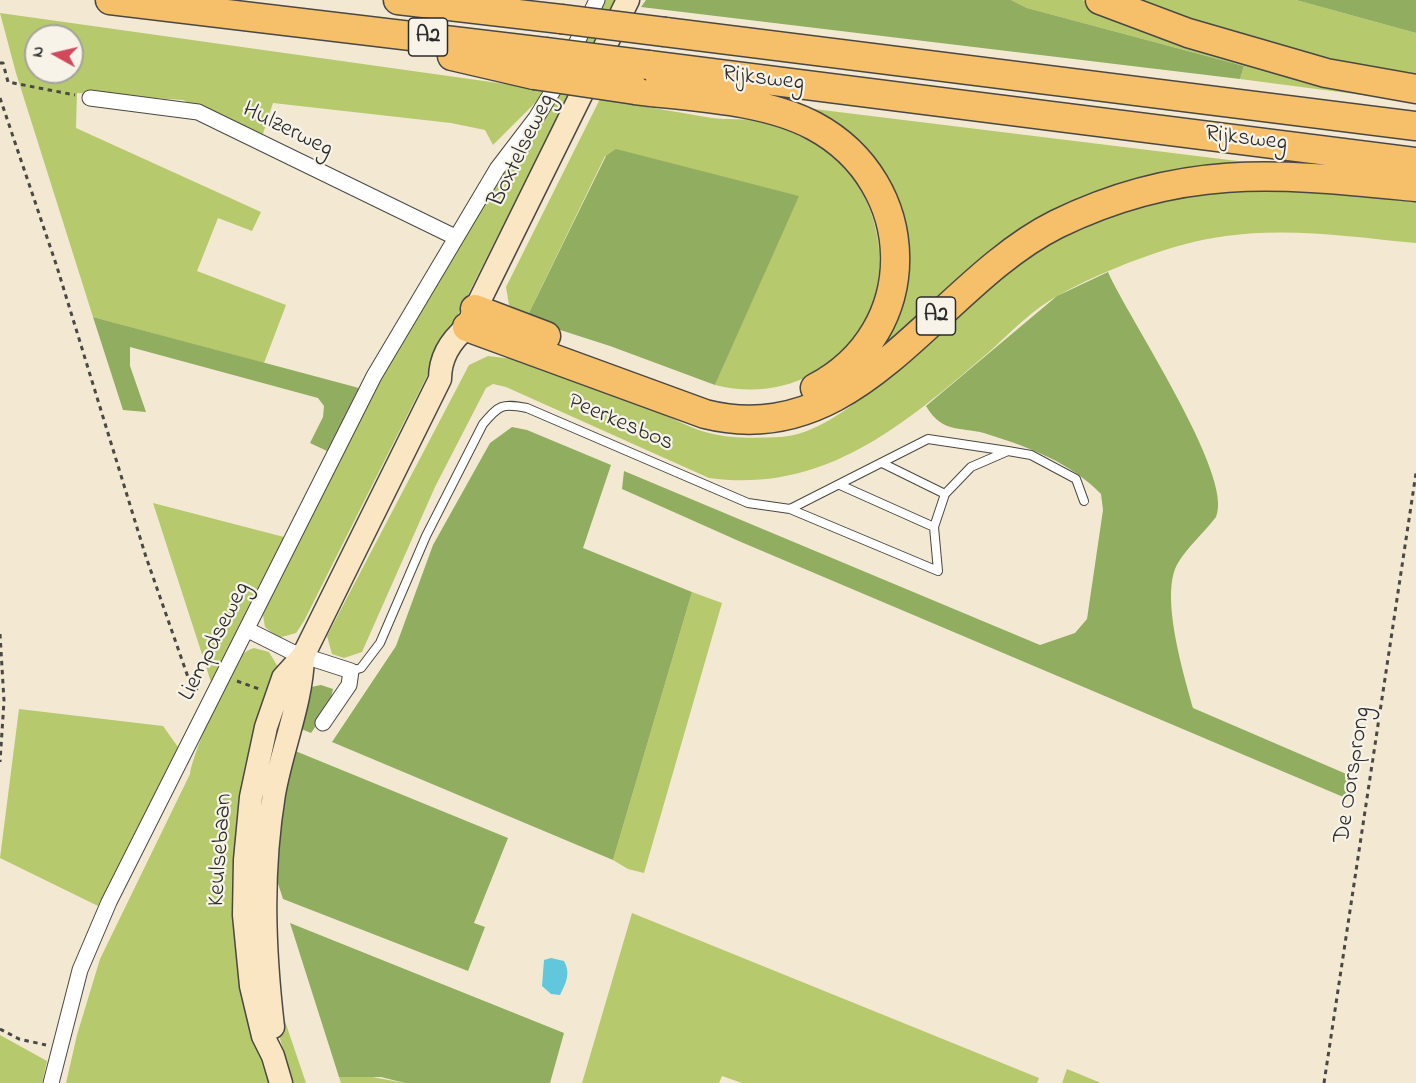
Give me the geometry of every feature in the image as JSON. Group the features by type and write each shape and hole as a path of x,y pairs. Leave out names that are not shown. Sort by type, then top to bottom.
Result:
{"highway":[{"name":"Rijksweg","path":"110,0 310,23 539,63 642,77 1416,162"},
{"name":"Rijksweg","path":"398,0 1416,126"},
{"path":"1100,0 1188,33 1326,73 1416,88"},
{"name":"A2","path":"471,318 685,389 735,403 771,402 811,390 840,373 868,343 877,329 890,296 895,253 893,227 878,188 851,152 812,125 765,108 642,77"},
{"name":"A2","path":"471,318 705,414 746,421 780,418 818,408 845,393 889,359 973,282 1003,259 1056,225 1111,201 1178,183 1255,174 1416,187"}],"main road":[{"name":"Boxtelseweg","path":"440,379 440,364 454,338 471,318 628,0"},
{"name":"Keulsebaan","path":"281,1083 273,1056 264,914 266,864 282,753 303,685 303,656 440,379"}],"street":[{"name":"Boxtelseweg","path":"455,237 497,169 536,118 557,84 597,0"},
{"name":"Hulzerweg","path":"90,98 198,112 455,237"},
{"name":"Liempdseweg","path":"51,1083 80,970 109,902 374,376 455,237"},
{"path":"248,630 303,656 351,671"},
{"name":"Peerkesbos","path":"323,723 349,685 351,671"}],"lane":[{"name":"Peerkesbos","path":"351,671 361,668 380,643 426,536 483,424 496,408 509,404 527,408 748,503 790,509"},
{"path":"790,509 928,439 1031,455 1076,479 1084,501"},
{"path":"790,509 938,571 934,527 945,494 971,467 1008,450"},
{"path":"882,463 945,494"},
{"path":"840,485 934,527"}],"path":[{"path":"0,63 3,63 8,82 90,98"},
{"path":"0,98 57,267 146,557 189,680 210,704"},
{"name":"De Oorsprong","path":"1324,1083 1416,473"},
{"path":"0,634 4,701 0,762"},
{"path":"0,1029 35,1044 59,1047"}],"green space":[{"path":"605,0 616,0 304,621 296,633 278,638 265,627 263,615 267,604 373,393 493,186 559,92"},
{"path":"646,0 1011,0 1027,8 1244,66 1240,79 641,7"},
{"path":"1011,0 1082,0 1127,16 1416,102 1240,79 1244,66 1027,8"},
{"path":"1113,0 1296,0 1416,33 1416,88"},
{"path":"1296,0 1416,0 1416,33"},
{"path":"0,13 78,24 24,24 24,84 84,84 84,25 548,90 493,145 485,130 451,123 273,103 261,140 183,100 77,93 76,128 261,212 252,231 218,218 197,271 286,305 264,363 93,317 16,73"},
{"path":"600,99 712,118 752,120 769,124 811,141 844,165 858,184 868,204 879,248 877,285 866,318 847,347 821,369 790,384 754,389 715,385 798,196 605,156 526,319 509,305 506,287"},
{"path":"814,109 1254,163 1112,196 863,372 904,250 813,117"},
{"path":"616,149 799,196 715,385 610,346 526,319 606,156"},
{"path":"1272,185 1416,198 1416,243 1321,234 1249,233 1206,239 1140,258 1050,300 1022,321 927,404 862,448 827,464 790,475 751,480 709,478 506,387 493,384 486,388 435,487 362,652 344,658 332,654 327,636 469,365 488,356 514,359 658,412 696,429 718,435 745,438 781,437 805,432 830,420 856,403 906,361 986,287 1014,266 1069,233 1096,221 1154,204"},
{"path":"1108,272 1177,396 1210,468 1218,497 1216,517 1182,557 1173,577 1171,594 1175,635 1193,708 1351,776 1348,799 741,542 622,489 624,471 1040,645 1075,633 1087,619 1103,510 1101,494 1064,465 1020,445 990,435 947,426 940,422 926,406 1057,296"},
{"path":"93,317 359,388 327,451 310,443 323,417 324,406 318,398 130,347 130,366 146,412 123,410"},
{"path":"512,427 527,430 611,465 583,548 692,592 613,860 332,742 396,646 433,545 490,443"},
{"path":"153,503 284,537 211,682"},
{"path":"692,592 722,603 644,873 628,869 613,860"},
{"path":"254,648 269,652 278,667 249,1007 269,1083 66,1083 77,1035 100,959 190,774 204,731 220,694 242,655"},
{"path":"321,685 333,689 329,707 311,733 294,726 306,688"},
{"path":"19,709 163,726 178,747 98,906 0,858"},
{"path":"288,748 508,838 474,923 485,927 468,971 283,899 271,862"},
{"path":"632,913 1039,1078 1037,1083 742,1083 722,1076 719,1083 582,1083"},
{"path":"290,923 564,1033 550,1083 405,1083 381,1077 339,1077"},
{"path":"272,983 306,1083 292,1083 278,1031"},
{"path":"0,1035 47,1061 42,1083 0,1083"},
{"path":"1067,1069 1101,1083 1062,1083"},
{"path":"361,1075 405,1083 341,1083 339,1077"}],"water":[{"path":"551,958 564,961 567,970 566,982 560,995 551,994 542,986 544,960"}]}
